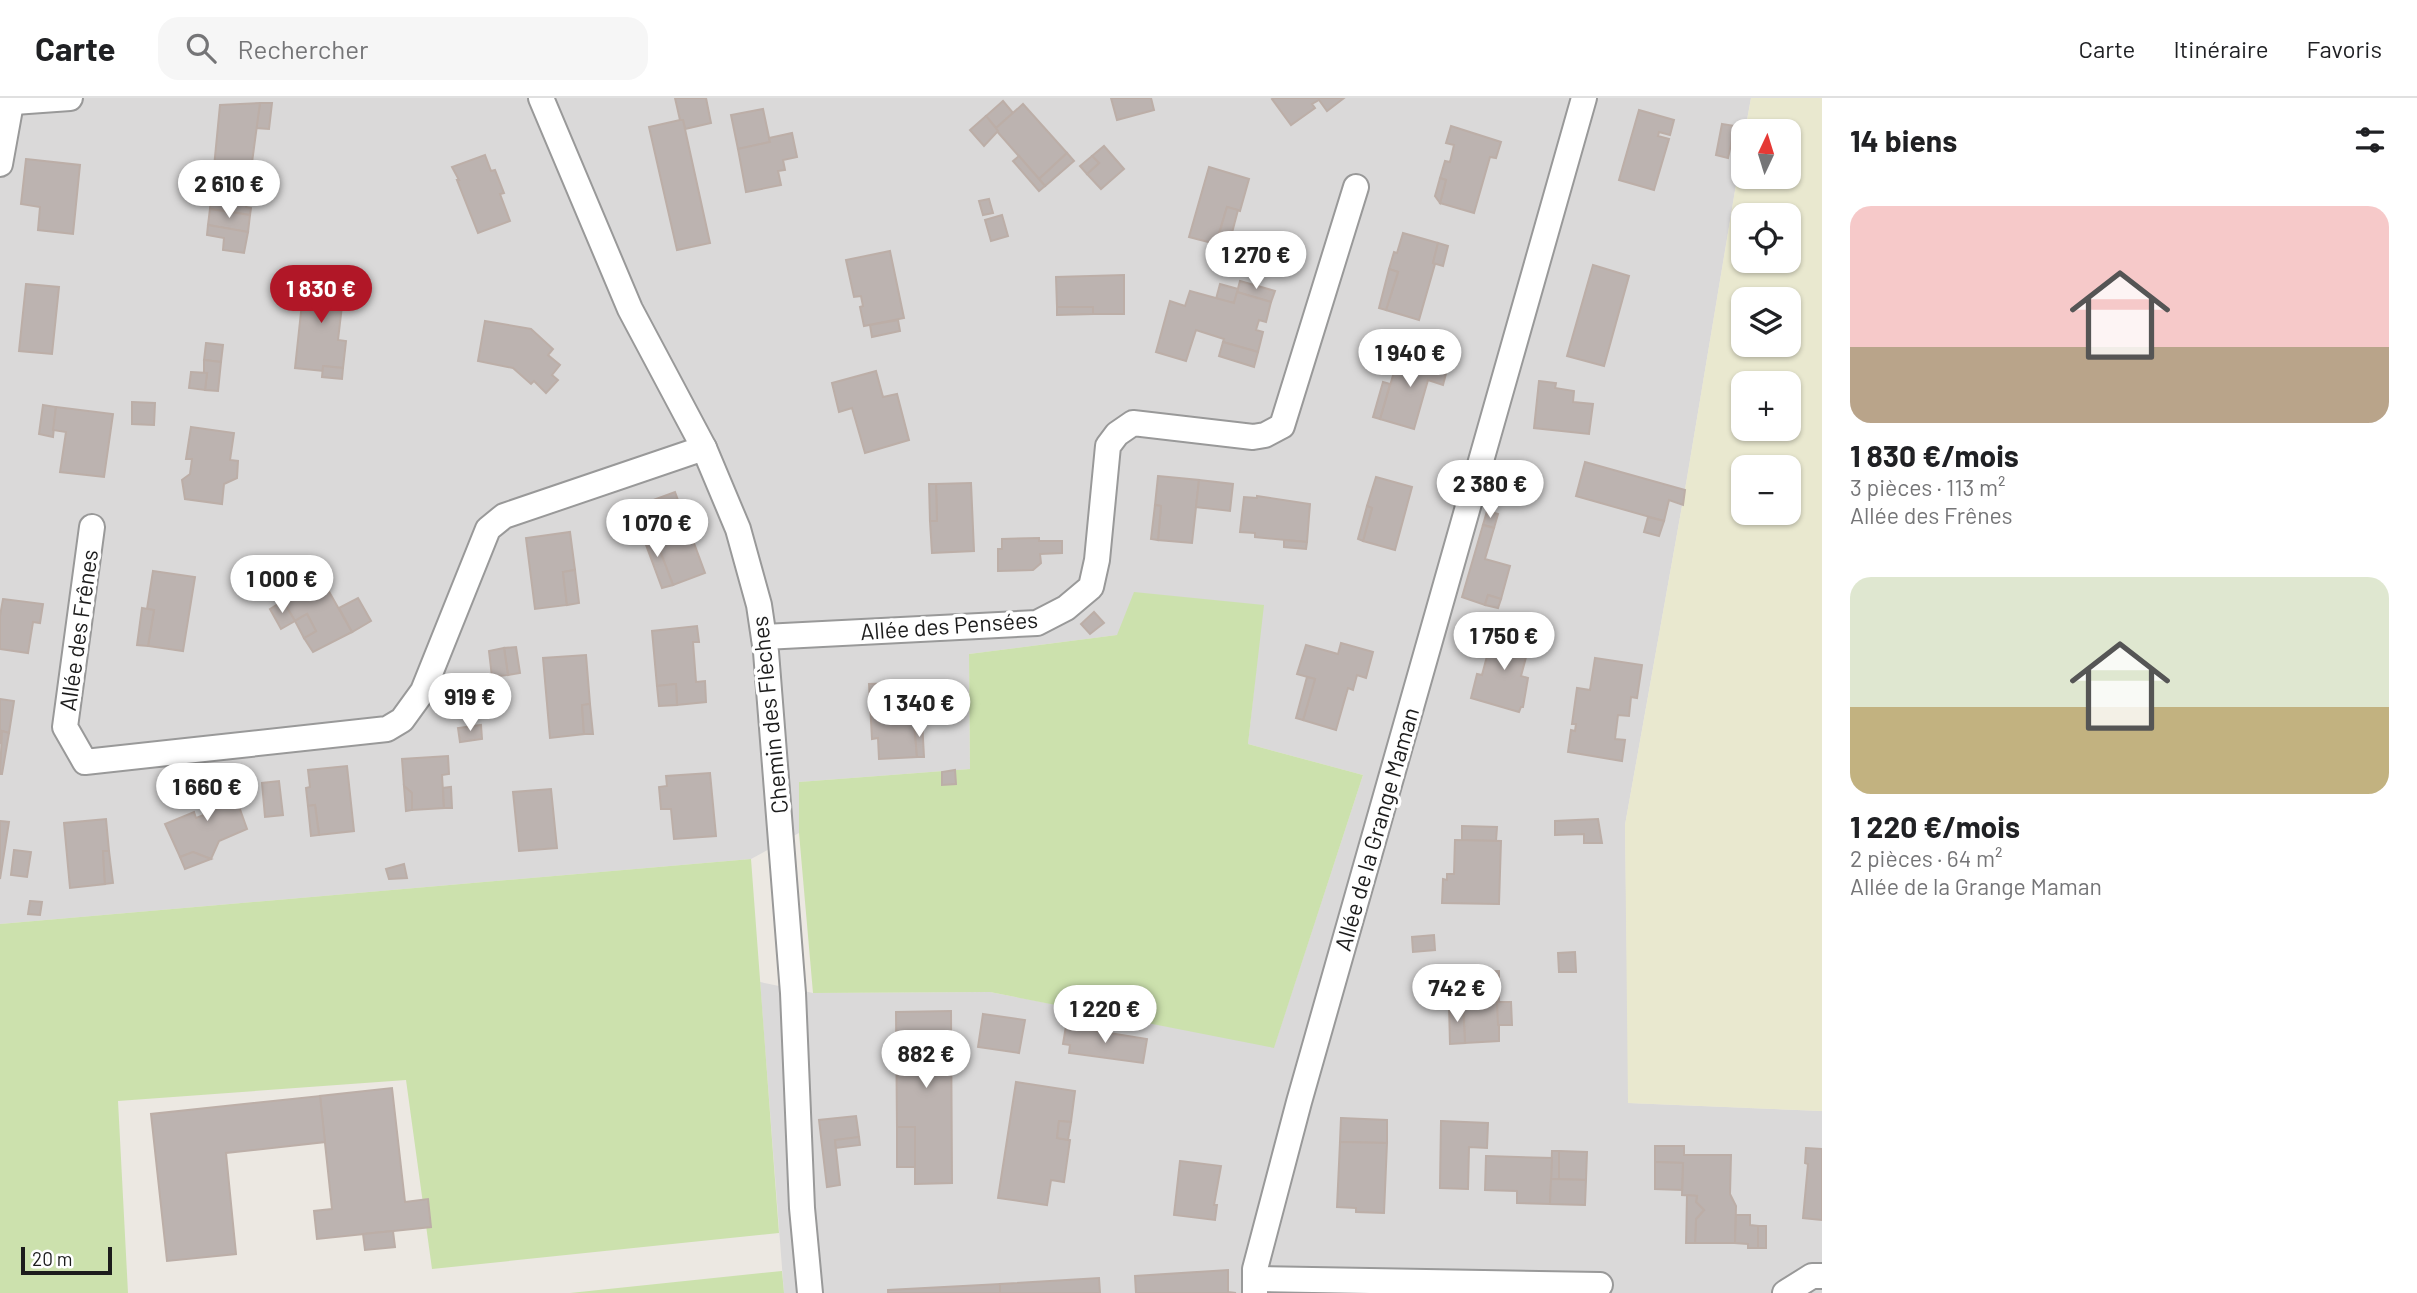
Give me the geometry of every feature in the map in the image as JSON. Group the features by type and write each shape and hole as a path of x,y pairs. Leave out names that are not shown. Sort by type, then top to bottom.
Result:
{"street":[{"path":"0,164 6,103 69,98"},
{"name":"Chemin des Flèches","path":"541,98 630,309 704,448 738,529 759,605 764,637 793,993 802,1208 810,1293"},
{"name":"Allée de la Grange Maman","path":"1584,98 1311,1062 1255,1269 1255,1286 1600,1285"},
{"name":"Allée des Pensées","path":"764,637 1037,623 1066,608 1091,587 1097,560 1108,446 1117,435 1133,424 1253,438 1283,426 1356,187"},
{"name":"Allée des Frênes","path":"92,527 65,727 85,762 387,729 402,720 423,691 488,529 504,516 704,448"},
{"path":"1785,1293 1812,1276 1822,1276"}],"shaded area":[{"path":"0,98 1751,98 1747,119 1731,119 1731,189 1735,189 1625,825 1629,1103 1822,1111 1822,1293 784,1293 760,982 813,993 990,992 1274,1047 1363,775 1248,744 1263,605 1117,635 969,654 970,769 799,782 799,833 751,859 0,924"}],"green space":[{"path":"1751,98 1822,98 1822,1111 1628,1103 1625,825 1731,215 1731,273 1801,273 1801,203 1733,203 1735,189 1801,189 1801,119 1747,119"},
{"path":"1134,592 1264,605 1248,744 1363,775 1274,1048 990,992 813,993 799,833 799,782 970,769 969,654 1117,635"},
{"path":"751,859 779,1233 432,1269 406,1080 118,1101 128,1293 0,1293 0,924"},
{"path":"782,1271 784,1293 570,1293"}],"building":[{"path":"675,98 706,98 711,123 685,129"},
{"path":"1111,98 1151,98 1154,110 1117,120"},
{"path":"1344,98 1327,111 1319,100 1312,104 1315,108 1291,125 1272,99"},
{"path":"1003,101 1013,113 996,128 986,116"},
{"path":"260,103 272,103 269,129 256,128"},
{"path":"260,103 246,207 251,208 250,215 210,209 220,105"},
{"path":"1023,104 1067,153 1039,179 995,129"},
{"path":"763,109 770,142 738,149 731,115"},
{"path":"1639,110 1674,120 1670,135 1659,132 1658,136 1669,139 1654,190 1619,180"},
{"path":"986,116 998,131 984,146 970,130"},
{"path":"683,120 710,243 677,250 649,127"},
{"path":"1722,124 1731,125 1728,158 1716,155"},
{"path":"1451,126 1501,142 1496,158 1490,157 1474,213 1440,203 1446,180 1440,178 1445,161 1450,162 1454,145 1446,143"},
{"path":"792,133 797,157 783,160 785,170 778,171 781,185 746,192 738,149 770,142 769,138"},
{"path":"1104,146 1124,169 1101,189 1087,174 1099,163 1092,156"},
{"path":"1067,153 1074,161 1045,186 1039,179"},
{"path":"485,155 491,171 495,170 504,193 500,194 510,221 478,233 452,167"},
{"path":"1019,156 1045,186 1039,191 1013,161"},
{"path":"1092,156 1099,163 1087,174 1080,166"},
{"path":"26,159 80,165 73,234 38,230 40,207 21,204"},
{"path":"1209,167 1249,179 1240,211 1227,207 1216,244 1189,237"},
{"path":"1440,178 1446,180 1440,203 1435,196"},
{"path":"989,199 993,213 983,215 979,201"},
{"path":"1227,207 1238,210 1228,248 1216,244"},
{"path":"210,209 250,215 248,232 208,225"},
{"path":"1002,215 1008,236 991,241 985,220"},
{"path":"208,225 248,232 244,253 223,250 224,238 207,235"},
{"path":"1403,233 1438,243 1433,263 1435,264 1419,320 1386,310 1398,272 1389,269"},
{"path":"1438,243 1448,246 1443,266 1433,263"},
{"path":"890,251 904,318 864,326 861,296 854,297 846,260"},
{"path":"1593,265 1629,276 1604,366 1567,356"},
{"path":"1389,269 1398,272 1386,310 1379,308"},
{"path":"305,275 345,280 338,340 346,341 343,368 323,366 323,371 295,368"},
{"path":"1124,275 1124,314 1093,314 1093,307 1057,307 1056,277"},
{"path":"1240,281 1275,291 1271,302 1237,292"},
{"path":"26,284 59,287 52,354 19,351"},
{"path":"1220,284 1238,289 1234,303 1216,299"},
{"path":"1190,291 1234,303 1237,292 1271,302 1266,322 1259,320 1256,330 1263,332 1258,352 1223,342 1224,339 1196,330 1186,361 1156,352 1170,301 1185,306"},
{"path":"1057,307 1093,307 1093,314 1057,315"},
{"path":"898,320 900,331 872,337 870,325"},
{"path":"485,321 531,329 553,349 548,355 560,365 552,375 558,380 546,393 534,381 531,384 513,368 478,361"},
{"path":"1223,342 1258,352 1254,367 1219,356"},
{"path":"206,343 223,345 221,362 204,360"},
{"path":"1400,352 1448,366 1443,385 1428,380 1414,429 1380,419"},
{"path":"204,360 221,362 218,391 205,390 207,373 204,373"},
{"path":"323,366 343,368 342,379 322,377"},
{"path":"876,371 883,397 897,394 909,440 865,453 852,408 839,412 832,383"},
{"path":"191,372 207,373 205,390 189,388"},
{"path":"1539,381 1556,383 1555,388 1574,391 1573,402 1593,404 1589,434 1534,428"},
{"path":"1383,382 1390,384 1380,419 1373,417"},
{"path":"132,402 155,403 154,425 132,424"},
{"path":"43,405 56,407 53,437 39,434"},
{"path":"56,407 113,414 104,477 60,472 66,432 53,430"},
{"path":"191,427 234,433 230,460 238,461 237,478 224,484 222,504 185,499 182,480 190,474 192,459 186,459"},
{"path":"1585,462 1685,490 1683,505 1669,500 1664,521 1576,496"},
{"path":"1158,476 1199,480 1192,543 1158,540 1161,506 1155,505"},
{"path":"1376,477 1412,487 1395,550 1363,541 1372,508 1367,506"},
{"path":"1199,480 1233,484 1230,511 1196,507"},
{"path":"971,483 974,551 932,553 930,521 937,521 936,484"},
{"path":"929,484 936,484 937,521 930,521"},
{"path":"675,492 705,573 673,585 652,530 662,526 653,500"},
{"path":"1257,496 1310,504 1307,542 1255,537 1255,533 1240,532 1244,497"},
{"path":"1155,505 1161,506 1158,540 1151,539"},
{"path":"1367,506 1372,508 1363,541 1358,539"},
{"path":"1487,511 1498,514 1494,528 1483,525"},
{"path":"1648,517 1664,521 1659,536 1644,532"},
{"path":"1483,525 1494,528 1485,559 1510,566 1501,599 1488,595 1485,605 1462,597"},
{"path":"652,530 673,585 662,588 642,534"},
{"path":"570,532 575,570 563,572 567,605 535,609 526,538"},
{"path":"1039,538 1039,541 1062,541 1062,553 1040,554 1041,563 1033,570 998,571 998,549 1002,549 1002,539"},
{"path":"1284,540 1307,542 1306,549 1284,547"},
{"path":"575,570 579,603 567,605 563,572"},
{"path":"153,571 195,577 183,651 148,646 154,610 147,609"},
{"path":"319,574 352,632 313,652 304,638 316,631 307,614 295,621 283,601 305,589 302,584"},
{"path":"1488,595 1501,599 1498,608 1485,605"},
{"path":"358,598 371,621 352,632 339,608"},
{"path":"3,599 43,604 40,623 33,622 28,653 0,649"},
{"path":"283,601 295,621 281,629 270,609"},
{"path":"142,608 154,610 148,646 137,645"},
{"path":"1094,612 1104,623 1090,634 1081,624"},
{"path":"307,614 316,631 304,638 295,621"},
{"path":"697,626 699,642 693,642 696,682 705,681 706,702 677,705 676,684 657,686 652,631"},
{"path":"1495,626 1526,636 1524,645 1529,646 1521,676 1528,678 1523,707 1519,712 1471,698 1477,674 1482,675"},
{"path":"1341,643 1373,652 1366,678 1357,675 1353,690 1348,688 1336,730 1303,720 1315,679 1297,674 1306,645 1338,654"},
{"path":"516,647 520,673 508,675 504,648"},
{"path":"504,648 508,675 492,677 489,651"},
{"path":"586,655 590,704 582,705 584,734 550,738 543,658"},
{"path":"1595,658 1642,665 1637,698 1631,697 1629,716 1618,715 1615,739 1625,740 1622,761 1568,752 1571,730 1575,731 1576,724 1572,724 1577,688 1590,690"},
{"path":"1307,677 1315,679 1303,720 1296,718"},
{"path":"919,681 920,696 898,697 897,683"},
{"path":"897,683 898,697 920,696 922,721 914,721 917,757 879,759 878,738 872,739 869,684"},
{"path":"676,684 677,705 659,706 657,686"},
{"path":"0,699 14,701 9,733 2,731 0,744"},
{"path":"590,704 593,734 584,734 582,705"},
{"path":"914,721 922,721 924,757 917,757"},
{"path":"481,725 482,739 460,742 458,728"},
{"path":"2,731 9,733 0,774"},
{"path":"448,756 449,774 442,775 444,808 412,810 412,793 404,786 402,759"},
{"path":"347,766 354,831 319,835 315,805 308,806 308,770"},
{"path":"955,770 956,784 942,785 942,772"},
{"path":"710,773 716,836 674,839 671,809 661,809 659,787 667,786 666,776"},
{"path":"240,778 245,799 231,803 223,779"},
{"path":"223,779 231,803 237,801 247,829 219,841 211,859 193,852 180,857 165,824 194,812 196,818 204,815 195,791"},
{"path":"279,781 283,815 265,817 262,783"},
{"path":"404,786 412,793 412,810 406,811"},
{"path":"451,787 452,808 444,808 443,788"},
{"path":"551,789 557,848 519,851 513,792"},
{"path":"315,805 319,835 311,836 308,806"},
{"path":"106,819 109,851 103,851 105,884 70,888 64,823"},
{"path":"1598,819 1602,843 1584,843 1584,834 1555,835 1555,821"},
{"path":"0,821 9,822 0,879"},
{"path":"1462,826 1497,827 1496,841 1462,840"},
{"path":"1455,840 1501,841 1499,904 1442,903 1443,879 1447,880 1447,874 1454,874"},
{"path":"14,850 31,852 27,877 11,875"},
{"path":"103,851 109,851 113,883 105,884"},
{"path":"193,852 211,859 185,869 180,857"},
{"path":"404,864 407,878 389,879 386,869"},
{"path":"30,901 42,902 40,915 28,914"},
{"path":"1434,935 1435,950 1413,952 1412,937"},
{"path":"1575,952 1576,972 1559,972 1558,953"},
{"path":"1499,971 1499,1041 1465,1043 1463,1004 1449,1005 1447,973"},
{"path":"1497,1002 1511,1002 1512,1025 1498,1025"},
{"path":"1463,1004 1465,1043 1450,1044 1449,1005"},
{"path":"951,1011 952,1183 915,1184 915,1127 897,1127 896,1012"},
{"path":"983,1014 1025,1020 1019,1053 978,1047"},
{"path":"1066,1026 1147,1039 1143,1063 1069,1053 1070,1045 1063,1044"},
{"path":"1016,1082 1075,1091 1071,1122 1059,1121 1057,1138 1070,1140 1064,1182 1051,1180 1047,1205 998,1198"},
{"path":"392,1088 405,1202 428,1199 431,1227 317,1239 314,1211 332,1209 320,1096"},
{"path":"320,1096 325,1142 226,1153 236,1254 167,1261 151,1114"},
{"path":"856,1116 859,1137 835,1140 840,1185 827,1187 819,1120"},
{"path":"1341,1118 1387,1120 1387,1143 1340,1142"},
{"path":"1059,1121 1071,1122 1068,1140 1057,1138"},
{"path":"1441,1121 1488,1123 1487,1148 1469,1147 1468,1189 1440,1188"},
{"path":"897,1127 915,1127 915,1167 897,1167"},
{"path":"859,1137 860,1145 836,1148 835,1140"},
{"path":"1340,1142 1387,1143 1384,1213 1356,1212 1356,1208 1337,1207"},
{"path":"1655,1146 1684,1146 1684,1155 1731,1155 1730,1194 1736,1206 1735,1243 1695,1243 1696,1219 1704,1210 1696,1202 1697,1196 1682,1195 1683,1163 1655,1162"},
{"path":"1806,1148 1822,1149 1822,1220 1803,1218 1808,1164 1805,1163"},
{"path":"1552,1151 1559,1151 1559,1179 1551,1179"},
{"path":"1559,1151 1587,1152 1586,1180 1559,1179"},
{"path":"1486,1156 1552,1158 1550,1204 1517,1203 1517,1191 1485,1190"},
{"path":"1180,1161 1221,1166 1214,1205 1217,1205 1215,1220 1174,1215"},
{"path":"1655,1162 1683,1163 1682,1190 1655,1189"},
{"path":"1551,1179 1586,1180 1585,1205 1550,1204"},
{"path":"1687,1195 1697,1196 1696,1202 1704,1210 1696,1219 1695,1243 1686,1243"},
{"path":"1736,1215 1750,1215 1750,1225 1758,1226 1758,1248 1748,1248 1748,1244 1735,1243"},
{"path":"1758,1226 1766,1226 1766,1248 1758,1248"},
{"path":"393,1231 395,1247 365,1250 363,1234"},
{"path":"1228,1270 1228,1292 1236,1293 1136,1293 1135,1276"},
{"path":"1099,1278 1100,1293 1000,1293 1000,1284"},
{"path":"1000,1284 1000,1293 888,1293 888,1290"}]}
